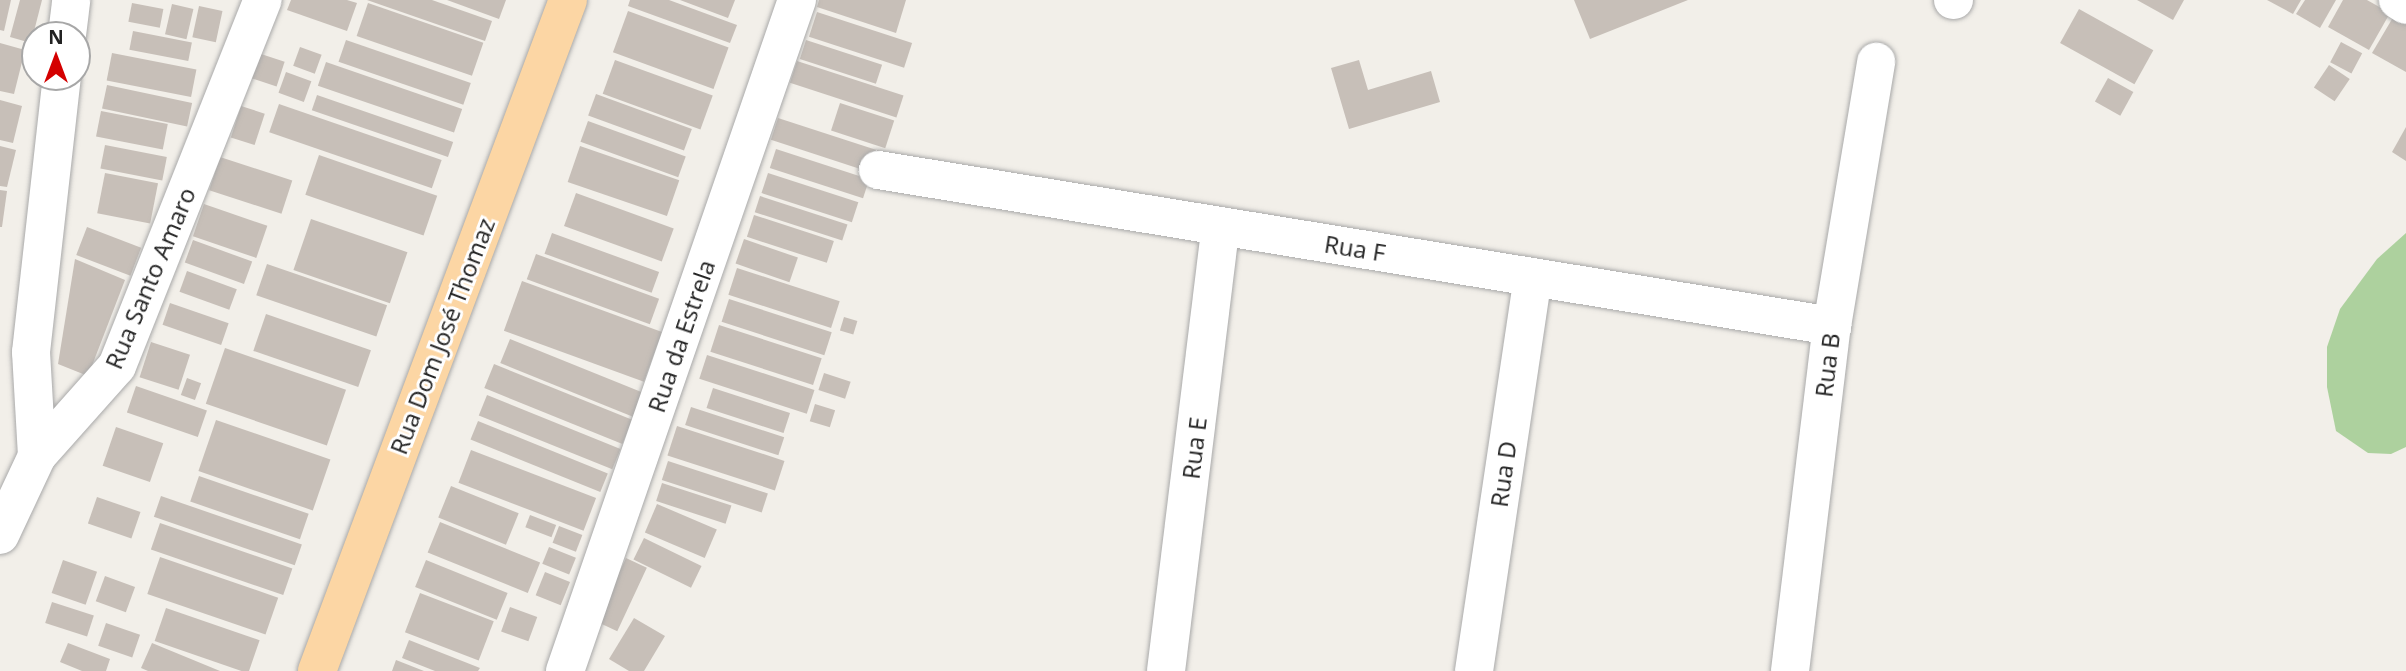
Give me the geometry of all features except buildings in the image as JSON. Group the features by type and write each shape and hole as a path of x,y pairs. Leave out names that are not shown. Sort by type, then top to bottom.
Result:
{"main road":[{"name":"Rua Dom José Thomaz","path":"317,671 568,0"}],"street":[{"path":"69,21 71,0"},
{"name":"Rua Santo Amaro","path":"0,535 37,456 117,366 264,0"},
{"name":"Rua da Estrela","path":"565,671 797,0"},
{"path":"2398,0 2406,5"},
{"name":"Rua B","path":"1790,671 1832,326 1876,62"},
{"path":"37,456 31,352 60,91"},
{"name":"Rua F","path":"878,170 1832,326"},
{"name":"Rua E","path":"1166,671 1221,226"},
{"name":"Rua D","path":"1474,671 1533,276"}],"green space":[{"path":"2406,233 2406,447 2391,454 2368,453 2336,431 2327,387 2327,347 2340,309 2377,259"}]}
